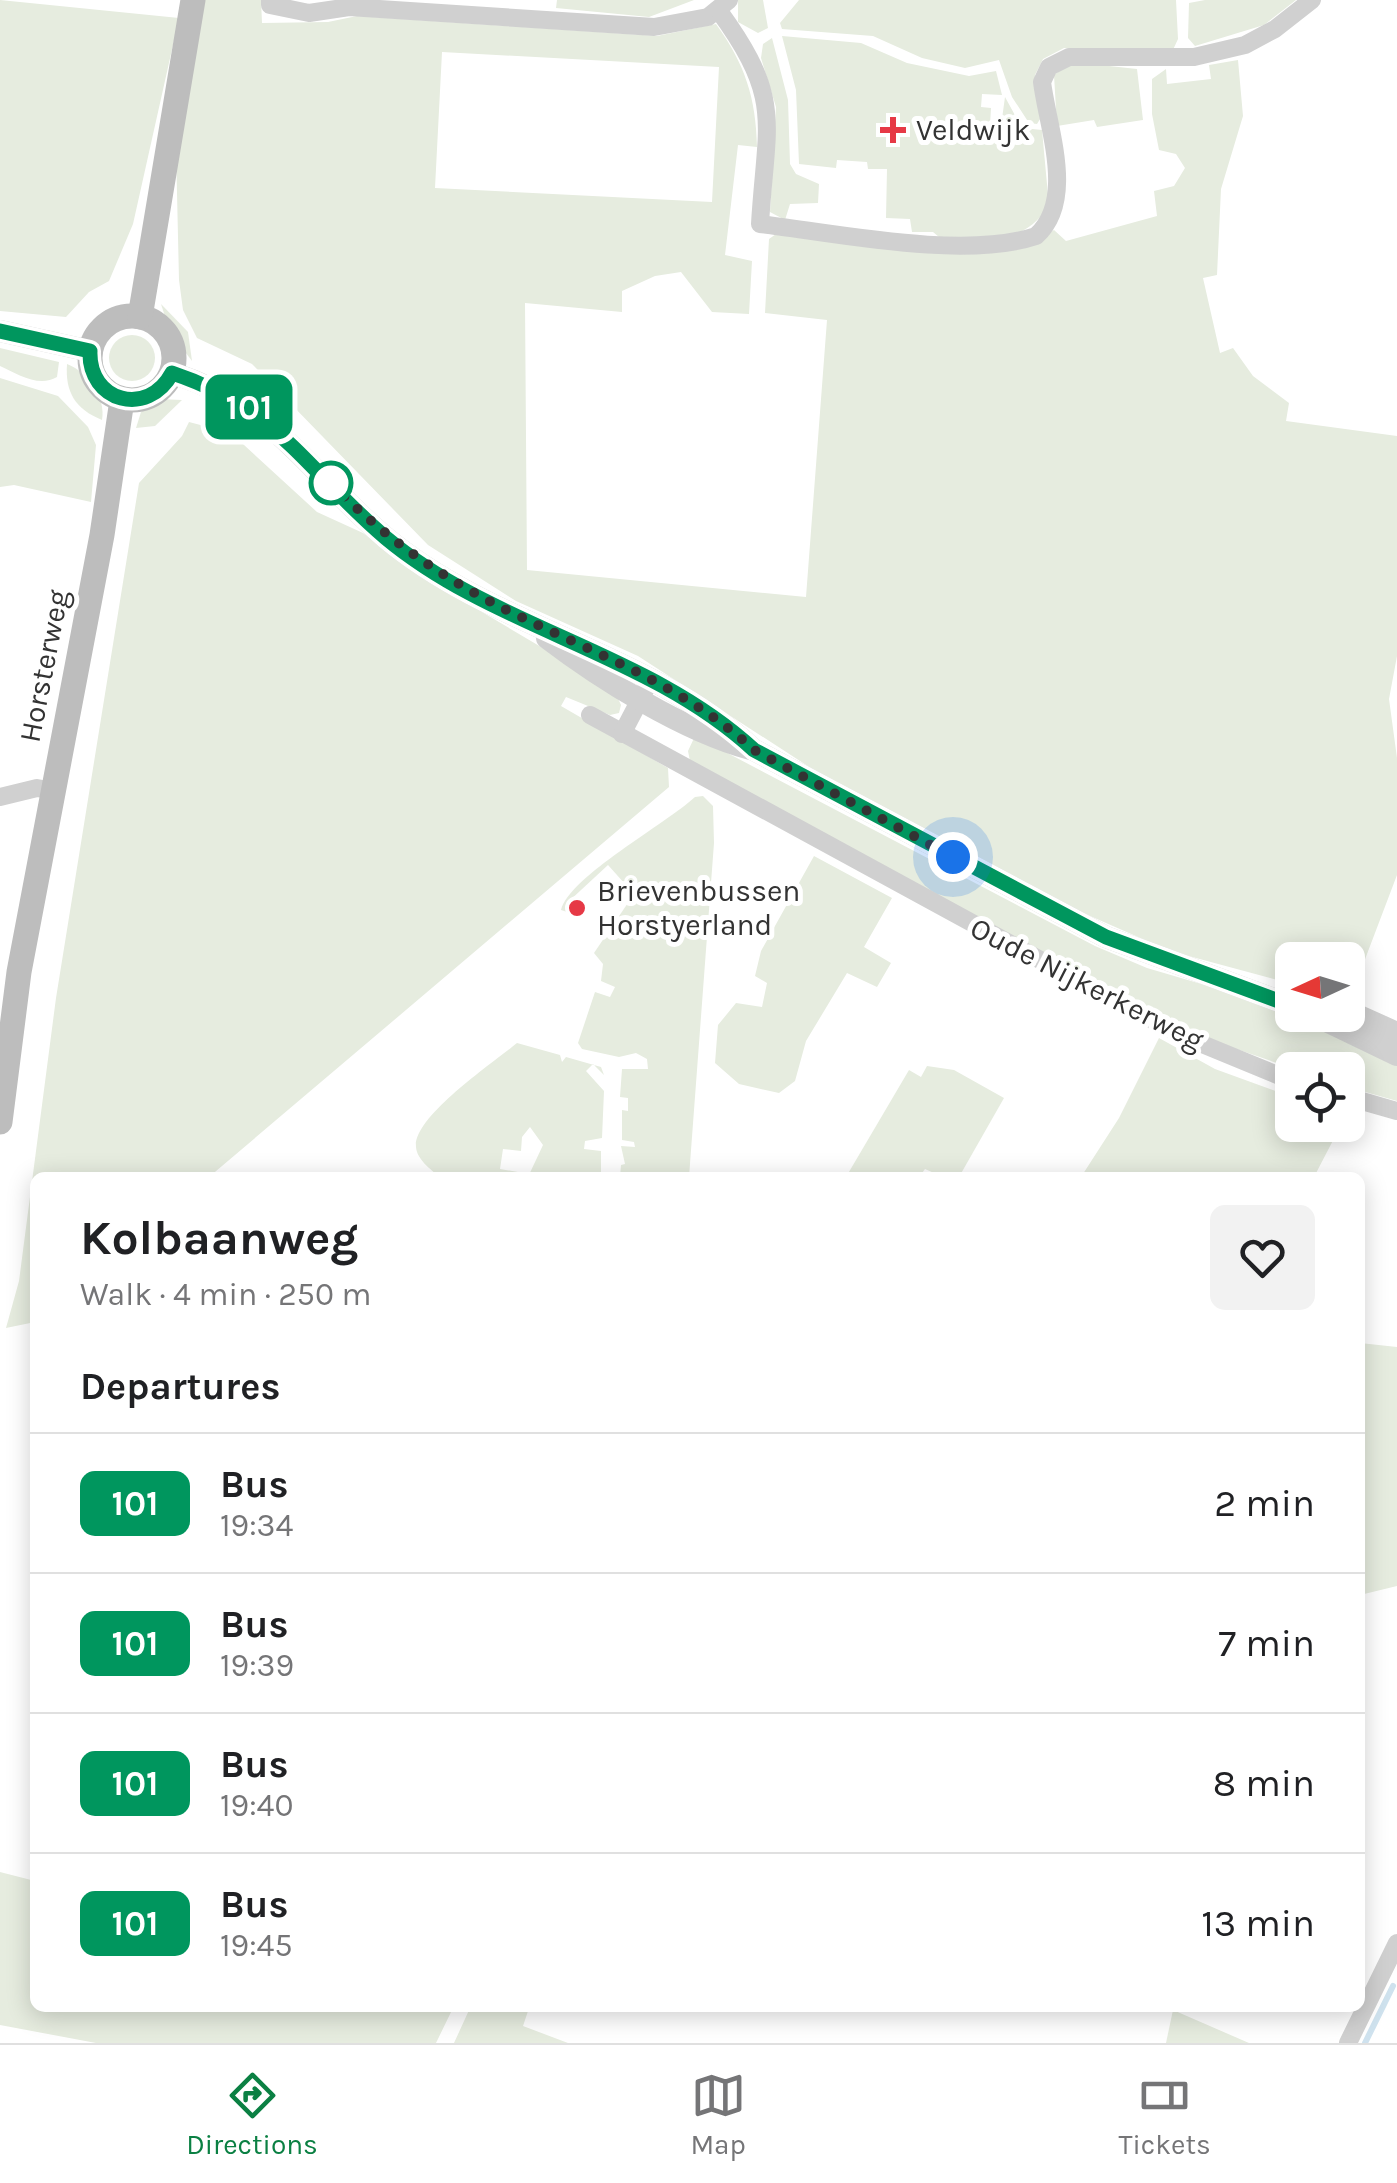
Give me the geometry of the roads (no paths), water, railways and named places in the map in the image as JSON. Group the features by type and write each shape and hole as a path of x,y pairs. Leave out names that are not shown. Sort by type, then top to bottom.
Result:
{"main road":[{"path":"140,316 193,0"},
{"path":"140,316 169,338 174,349 172,373 158,392 147,398 122,400 100,387 93,376 90,351 94,338 114,320 140,316"},
{"name":"Horsterweg","path":"0,1122 19,972 102,535 122,400"}],"street":[{"path":"270,0 270,5 309,13 349,7 449,7 635,27 676,25 724,5 765,90 767,132 760,224 840,238 940,242 1023,240 1036,236 1052,217 1056,181 1042,82 1049,67 1059,60 1194,57 1244,45 1275,29 1312,0"},
{"path":"0,331 90,351"},
{"name":"Oude Nijkerkerweg","path":"172,373 254,410 386,538 522,618 586,645 646,688 728,726 754,750 1106,937 1275,1000"},
{"path":"622,734 646,688"},
{"name":"Oude Nijkerkerweg","path":"590,714 1155,1022 1275,1075"},
{"path":"0,796 36,788 54,791"},
{"name":"Oude Nijkerkerweg","path":"1222,980 1275,988"},
{"path":"1365,1019 1397,1033"},
{"path":"1349,1032 1397,1055"},
{"path":"1365,1102 1397,1111"},
{"path":"1365,2008 1397,1943"},
{"path":"1348,2043 1363,2012"}],"waterway":[{"path":"1365,2043 1393,1986"}],"place":[{"name":"Veldwijk","path":"893,130"},
{"name":"Brievenbussen Horstyerland","path":"577,908"}]}
